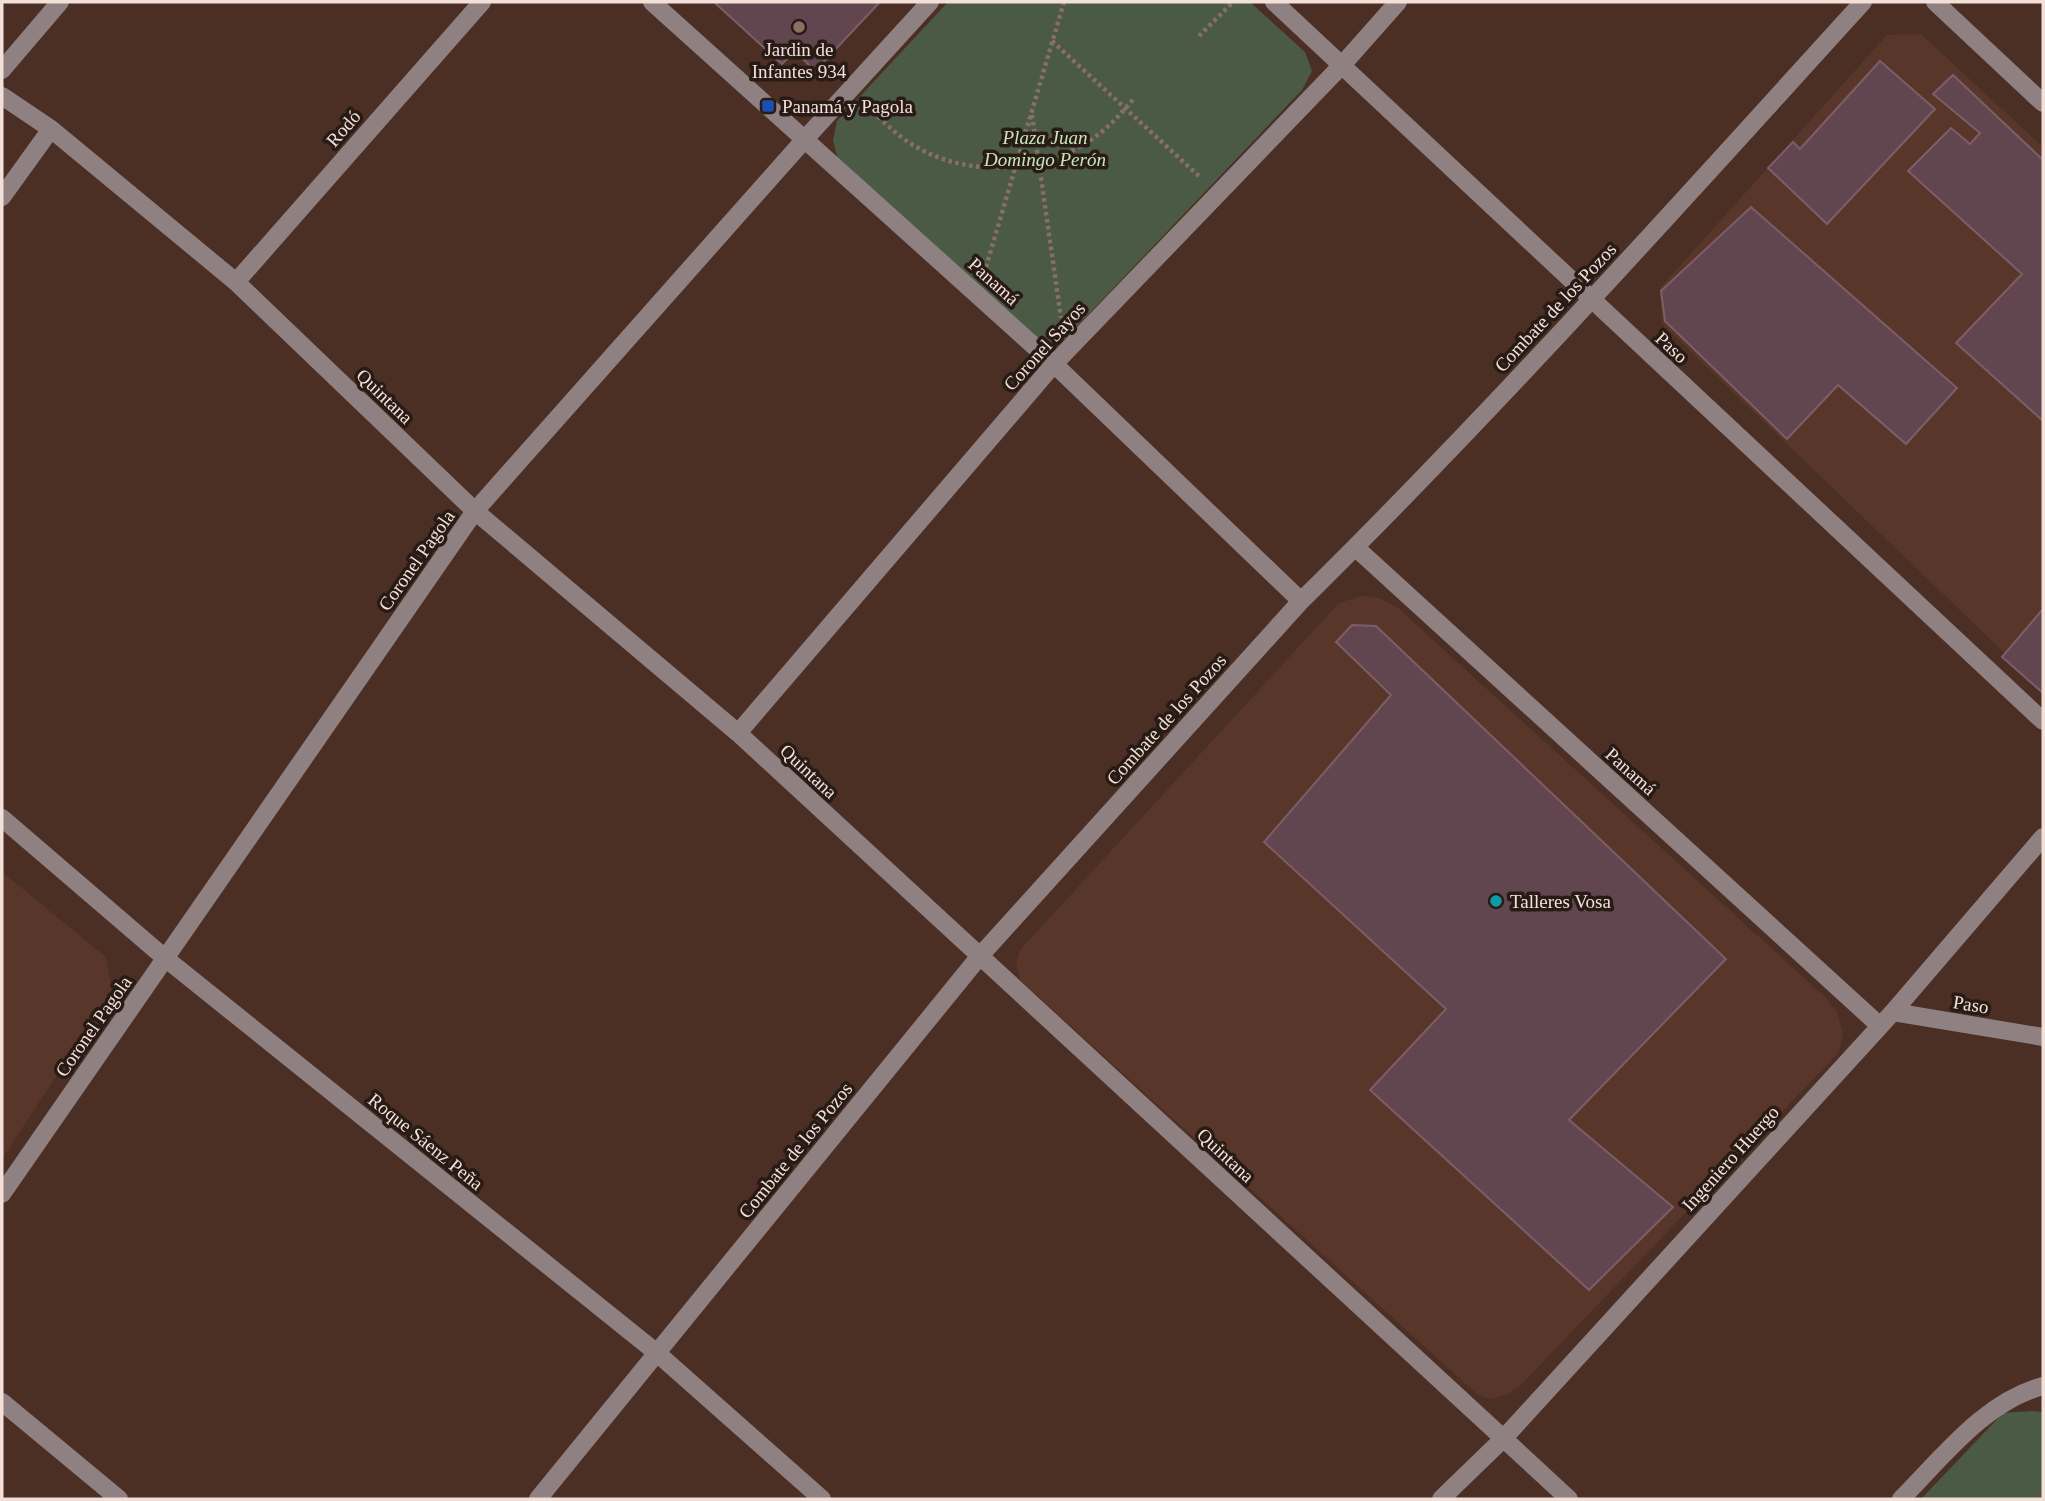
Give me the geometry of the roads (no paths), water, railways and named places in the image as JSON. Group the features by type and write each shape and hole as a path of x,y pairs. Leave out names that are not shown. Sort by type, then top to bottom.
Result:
{"street":[{"path":"2,70 61,2"},
{"name":"Rodó","path":"236,282 482,2"},
{"name":"Panamá","path":"652,2 1054,364 1301,601"},
{"name":"Coronel Pagola","path":"2,1194 475,511 930,2"},
{"name":"Paso","path":"1274,2 2043,721"},
{"name":"Coronel Sayos","path":"738,733 1054,364 1343,64 1398,2"},
{"name":"Combate de los Pozos","path":"538,1499 979,957 1301,601 1591,300 1863,2"},
{"path":"1935,2 2043,103"},
{"name":"Quintana","path":"2,96 51,129 236,282 475,511 738,733 1569,1499"},
{"path":"2,197 51,129"},
{"name":"Panamá","path":"1355,547 1879,1025"},
{"name":"Roque Sáenz Peña","path":"2,818 165,958 657,1353 822,1499"},
{"name":"Ingeniero Huergo","path":"1441,1499 1503,1439 1893,1012 2043,838"},
{"name":"Paso","path":"1893,1012 2043,1037"},
{"path":"1901,1499 1979,1419 2023,1391 2043,1386"},
{"path":"2,1402 119,1499"}],"place":[{"name":"Jardin de Infantes 934","path":"799,27"},
{"name":"Panamá y Pagola","path":"768,106"},
{"name":"Talleres Vosa","path":"1496,901"}],"park label":[{"name":"Plaza Juan Domingo Perón","path":"1045,148"}]}
